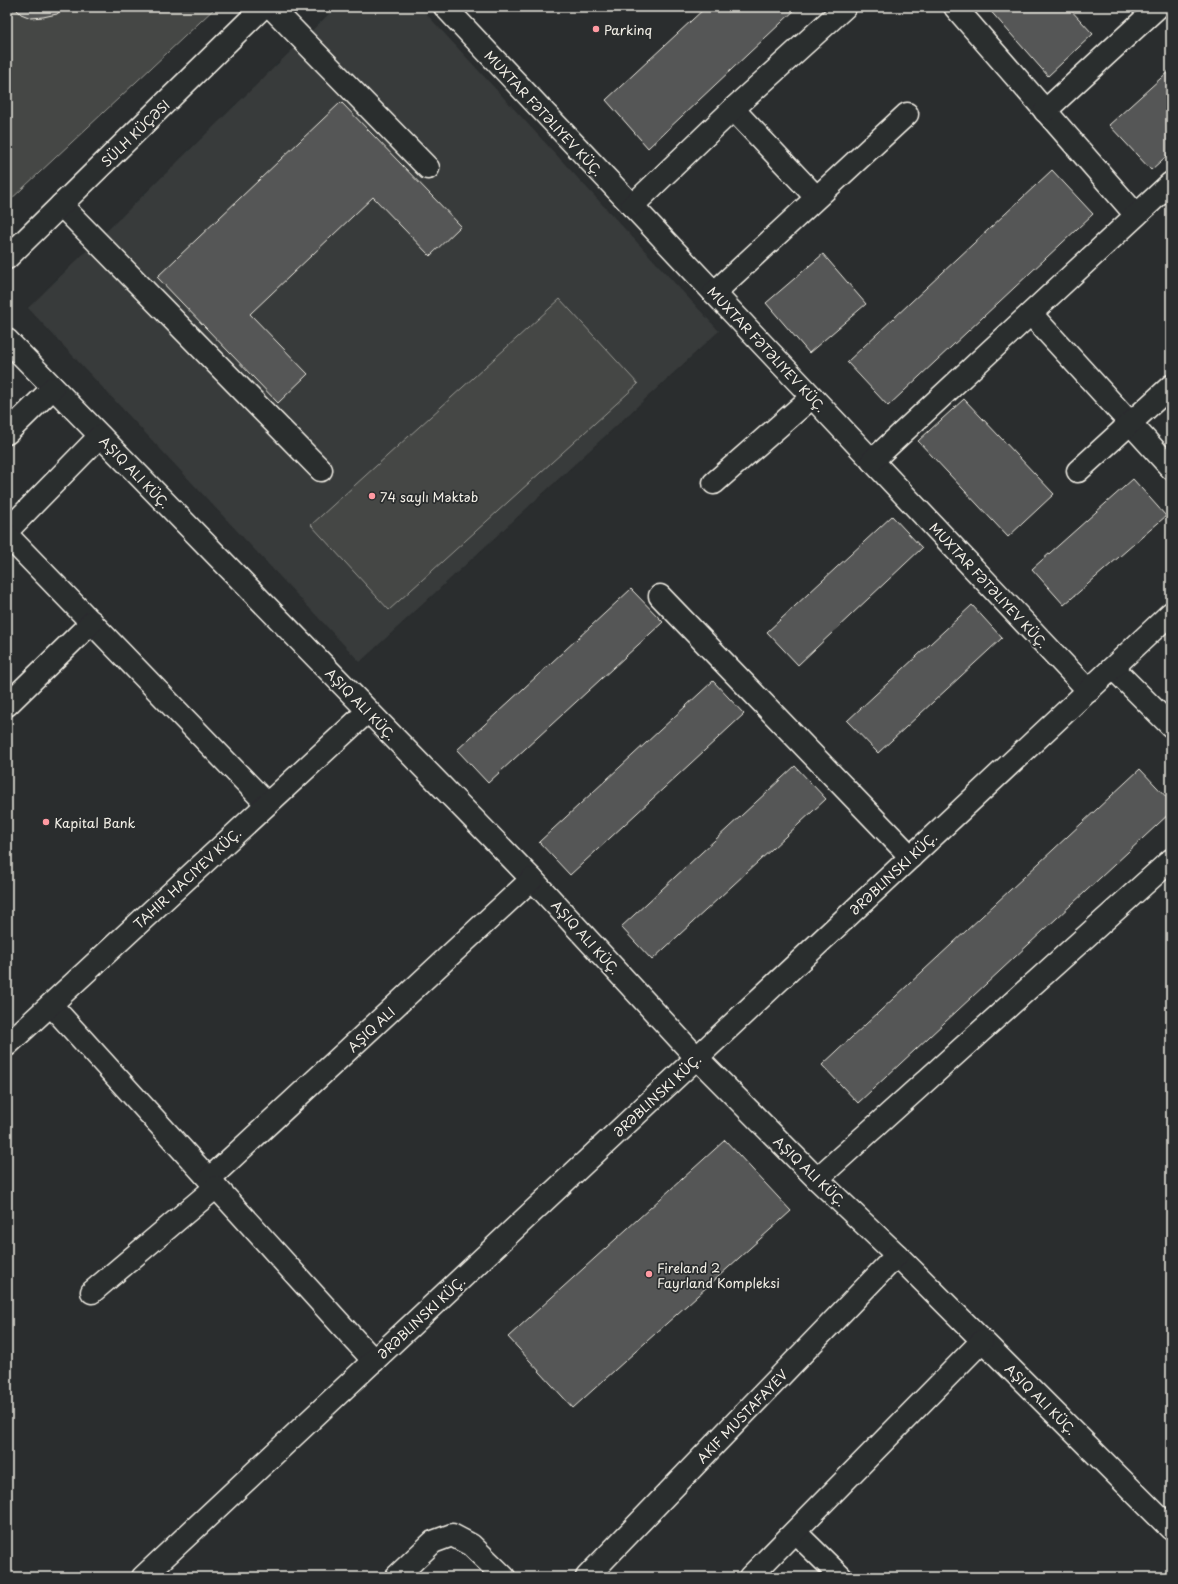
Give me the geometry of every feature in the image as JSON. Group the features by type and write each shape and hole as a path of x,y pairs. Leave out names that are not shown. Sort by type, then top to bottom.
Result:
{"street":[{"name":"SÜLH KÜÇƏSI","path":"7,258 263,7"},
{"path":"271,7 428,168"},
{"path":"632,206 845,7"},
{"path":"955,7 1136,215"},
{"path":"1045,110 1158,7"},
{"name":"MUXTAR FƏTƏLIYEV KÜÇ.","path":"452,10 632,206 1089,691"},
{"path":"733,110 816,197"},
{"path":"714,293 906,114"},
{"path":"872,461 1171,183"},
{"path":"61,205 321,470"},
{"path":"1031,314 1171,468"},
{"path":"7,340 532,879 696,1058 817,1179 897,1255 1171,1529"},
{"path":"1078,471 1171,386"},
{"path":"7,433 53,388"},
{"path":"714,483 812,397"},
{"path":"7,531 100,436"},
{"path":"7,535 267,804"},
{"path":"660,596 911,857"},
{"name":"ƏRƏBLINSKI KÜÇ.","path":"143,1577 1171,613"},
{"path":"7,705 92,622"},
{"path":"1113,668 1171,726"},
{"path":"7,1045 368,711"},
{"path":"817,1179 1171,860"},
{"path":"92,1292 213,1183 532,879"},
{"path":"51,1005 374,1361"},
{"name":"AKIF MUSTAFAYEV","path":"587,1577 897,1255"},
{"path":"750,1577 982,1341"},
{"path":"795,1532 841,1577"},
{"path":"396,1577 433,1542 452,1535 471,1545 504,1577"}],"shaded area":[{"path":"7,7 216,7 7,203"},
{"name":"74 saylı Məktəb","path":"336,7 420,7 719,331 360,662 28,308"},
{"path":"560,299 638,384 389,610 311,525"}],"building":[{"path":"14,7 65,7 57,14 31,18 21,14"},
{"path":"706,7 798,7 648,148 606,100"},
{"path":"987,7 1068,7 1093,34 1048,76"},
{"path":"1171,69 1171,152 1151,170 1109,125"},
{"path":"341,102 461,226 430,256 373,197 250,314 308,374 278,403 157,277"},
{"path":"1052,170 1093,214 888,406 847,362"},
{"path":"823,254 866,304 809,353 766,303"},
{"path":"964,399 1054,494 1008,537 918,441"},
{"path":"1133,479 1166,516 1064,605 1032,569"},
{"path":"892,516 922,548 798,665 767,632"},
{"path":"631,589 663,622 488,783 457,750"},
{"path":"972,605 1002,638 878,753 847,721"},
{"path":"713,681 744,714 570,875 539,842"},
{"path":"795,766 826,799 652,960 621,927"},
{"path":"1140,769 1171,802 1171,812 858,1103 822,1065"},
{"name":"Fireland 2 Fayrland Kompleksi","path":"725,1140 791,1211 573,1408 508,1337"}],"place":[{"name":"Parkinq","path":"596,29"},
{"name":"74 saylı Məktəb","path":"372,496"},
{"name":"Kapital Bank","path":"46,822"},
{"name":"Fireland 2 Fayrland Kompleksi","path":"649,1274"}]}
